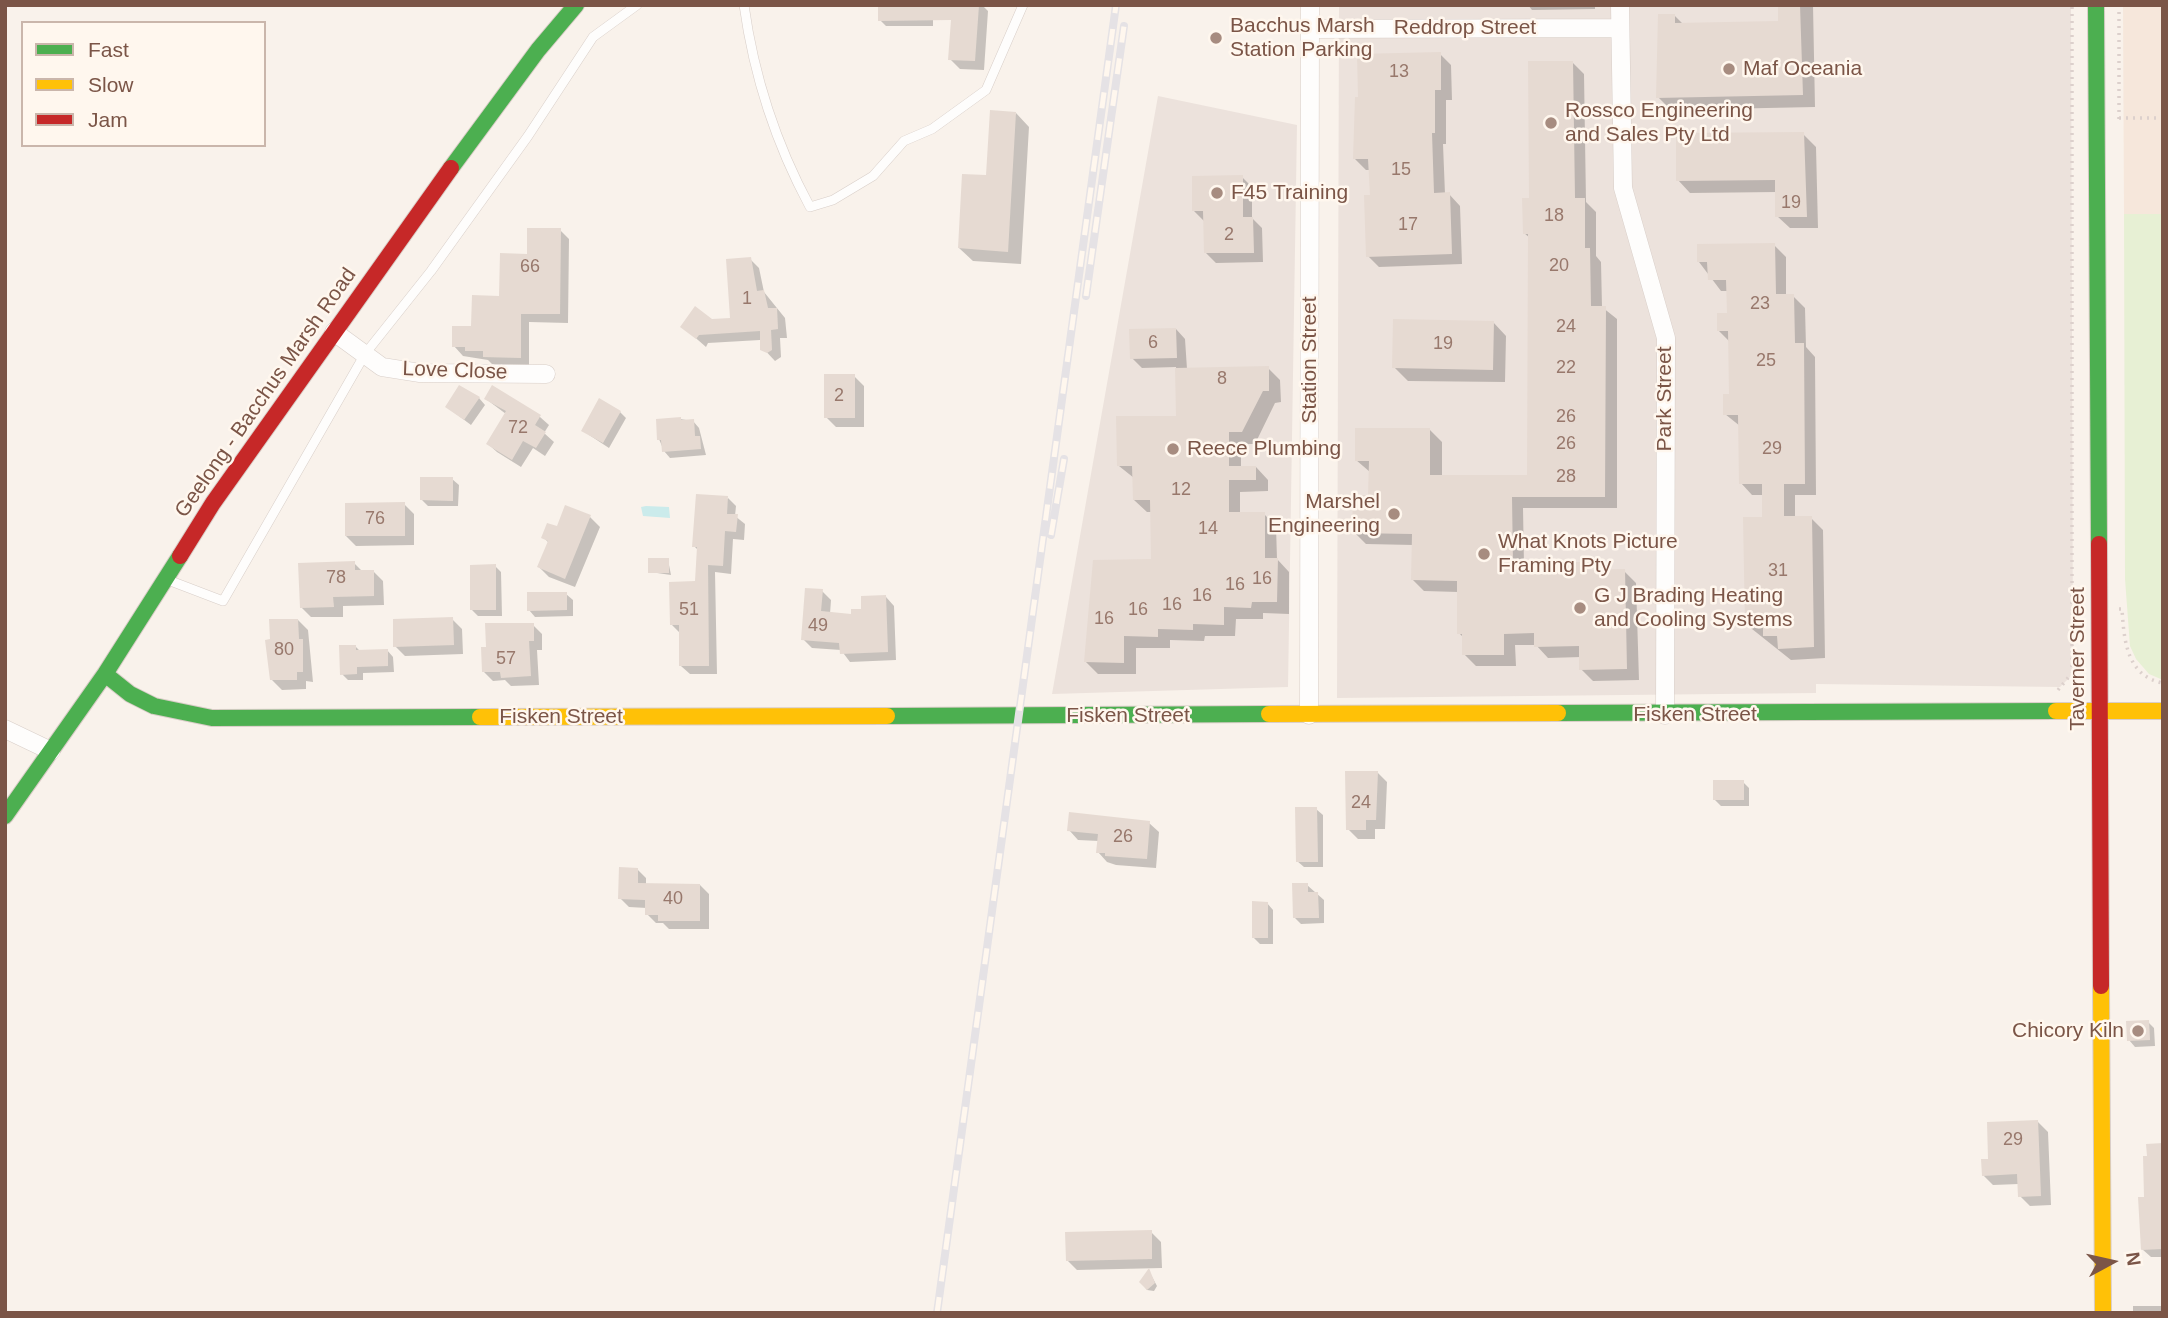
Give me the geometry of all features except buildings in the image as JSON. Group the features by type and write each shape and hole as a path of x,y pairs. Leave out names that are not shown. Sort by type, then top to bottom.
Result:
{"street":[{"name":"Geelong - Bacchus Marsh Road","path":"5,816 104,674 213,503 538,50 576,5"},
{"name":"Station Street","path":"1308,715 1310,5"},
{"name":"Park Street","path":"1620,5 1623,188 1666,338 1665,715"},
{"name":"Taverner Street","path":"2096,5 2103,1313"},
{"name":"Reddrop Street","path":"1310,30 1620,28"},
{"name":"Love Close","path":"334,332 382,367 420,373 546,374"},
{"name":"Fisken Street","path":"104,674 128,695 166,712 212,718 1665,715 2163,711"},
{"path":"5,729 51,751"}],"lane":[{"path":"165,579 223,601 365,354 471,215 593,37 637,5"},
{"path":"744,5 767,111 789,168 810,207 833,200 873,176 904,141 932,129 986,90 1023,5"}],"path":[{"path":"2058,690 2072,673 2071,5"},
{"path":"2119,118 2163,118"},
{"path":"2133,663 2151,680 2163,683"}],"shaded area":[{"path":"1339,5 2071,5 2073,674 2060,687 1816,684 1816,693 1337,698"},
{"path":"2123,5 2163,5 2163,214 2124,214"},
{"path":"1158,96 1297,125 1288,687 1052,694"}],"green space":[{"path":"2124,214 2163,214 2163,680 2149,674 2136,659 2130,646 2125,579"}],"water":[{"path":"641,507 669,507 670,518 643,516"}],"railway":[{"path":"937,1313 1116,5"},
{"path":"1086,296 1124,26"},
{"path":"1051,535 1064,459"}],"traffic: fast":[{"path":"451,168 538,50 576,5"},
{"path":"2096,5 2099,544"},
{"path":"5,816 105,674 180,556"},
{"path":"105,674 130,694 154,706 212,718 480,717"},
{"path":"1558,713 2056,711"},
{"path":"887,716 1269,714"}],"traffic: slow":[{"path":"2056,711 2163,711"},
{"path":"1269,714 1558,713"},
{"path":"480,717 887,716"},
{"path":"2101,986 2103,1313"}],"traffic: jam":[{"path":"180,556 213,503 451,168"},
{"path":"2099,544 2101,986"}],"place":[{"name":"Bacchus Marsh Station Parking","path":"1216,38"},
{"name":"Maf Oceania","path":"1729,69"},
{"name":"Rossco Engineering and Sales Pty Ltd","path":"1551,123"},
{"name":"F45 Training","path":"1217,193"},
{"name":"Reece Plumbing","path":"1173,449"},
{"name":"Marshel Engineering","path":"1394,514"},
{"name":"What Knots Picture Framing Pty","path":"1484,554"},
{"name":"G J Brading Heating and Cooling Systems","path":"1580,608"},
{"name":"Chicory Kiln","path":"2138,1031"}]}
